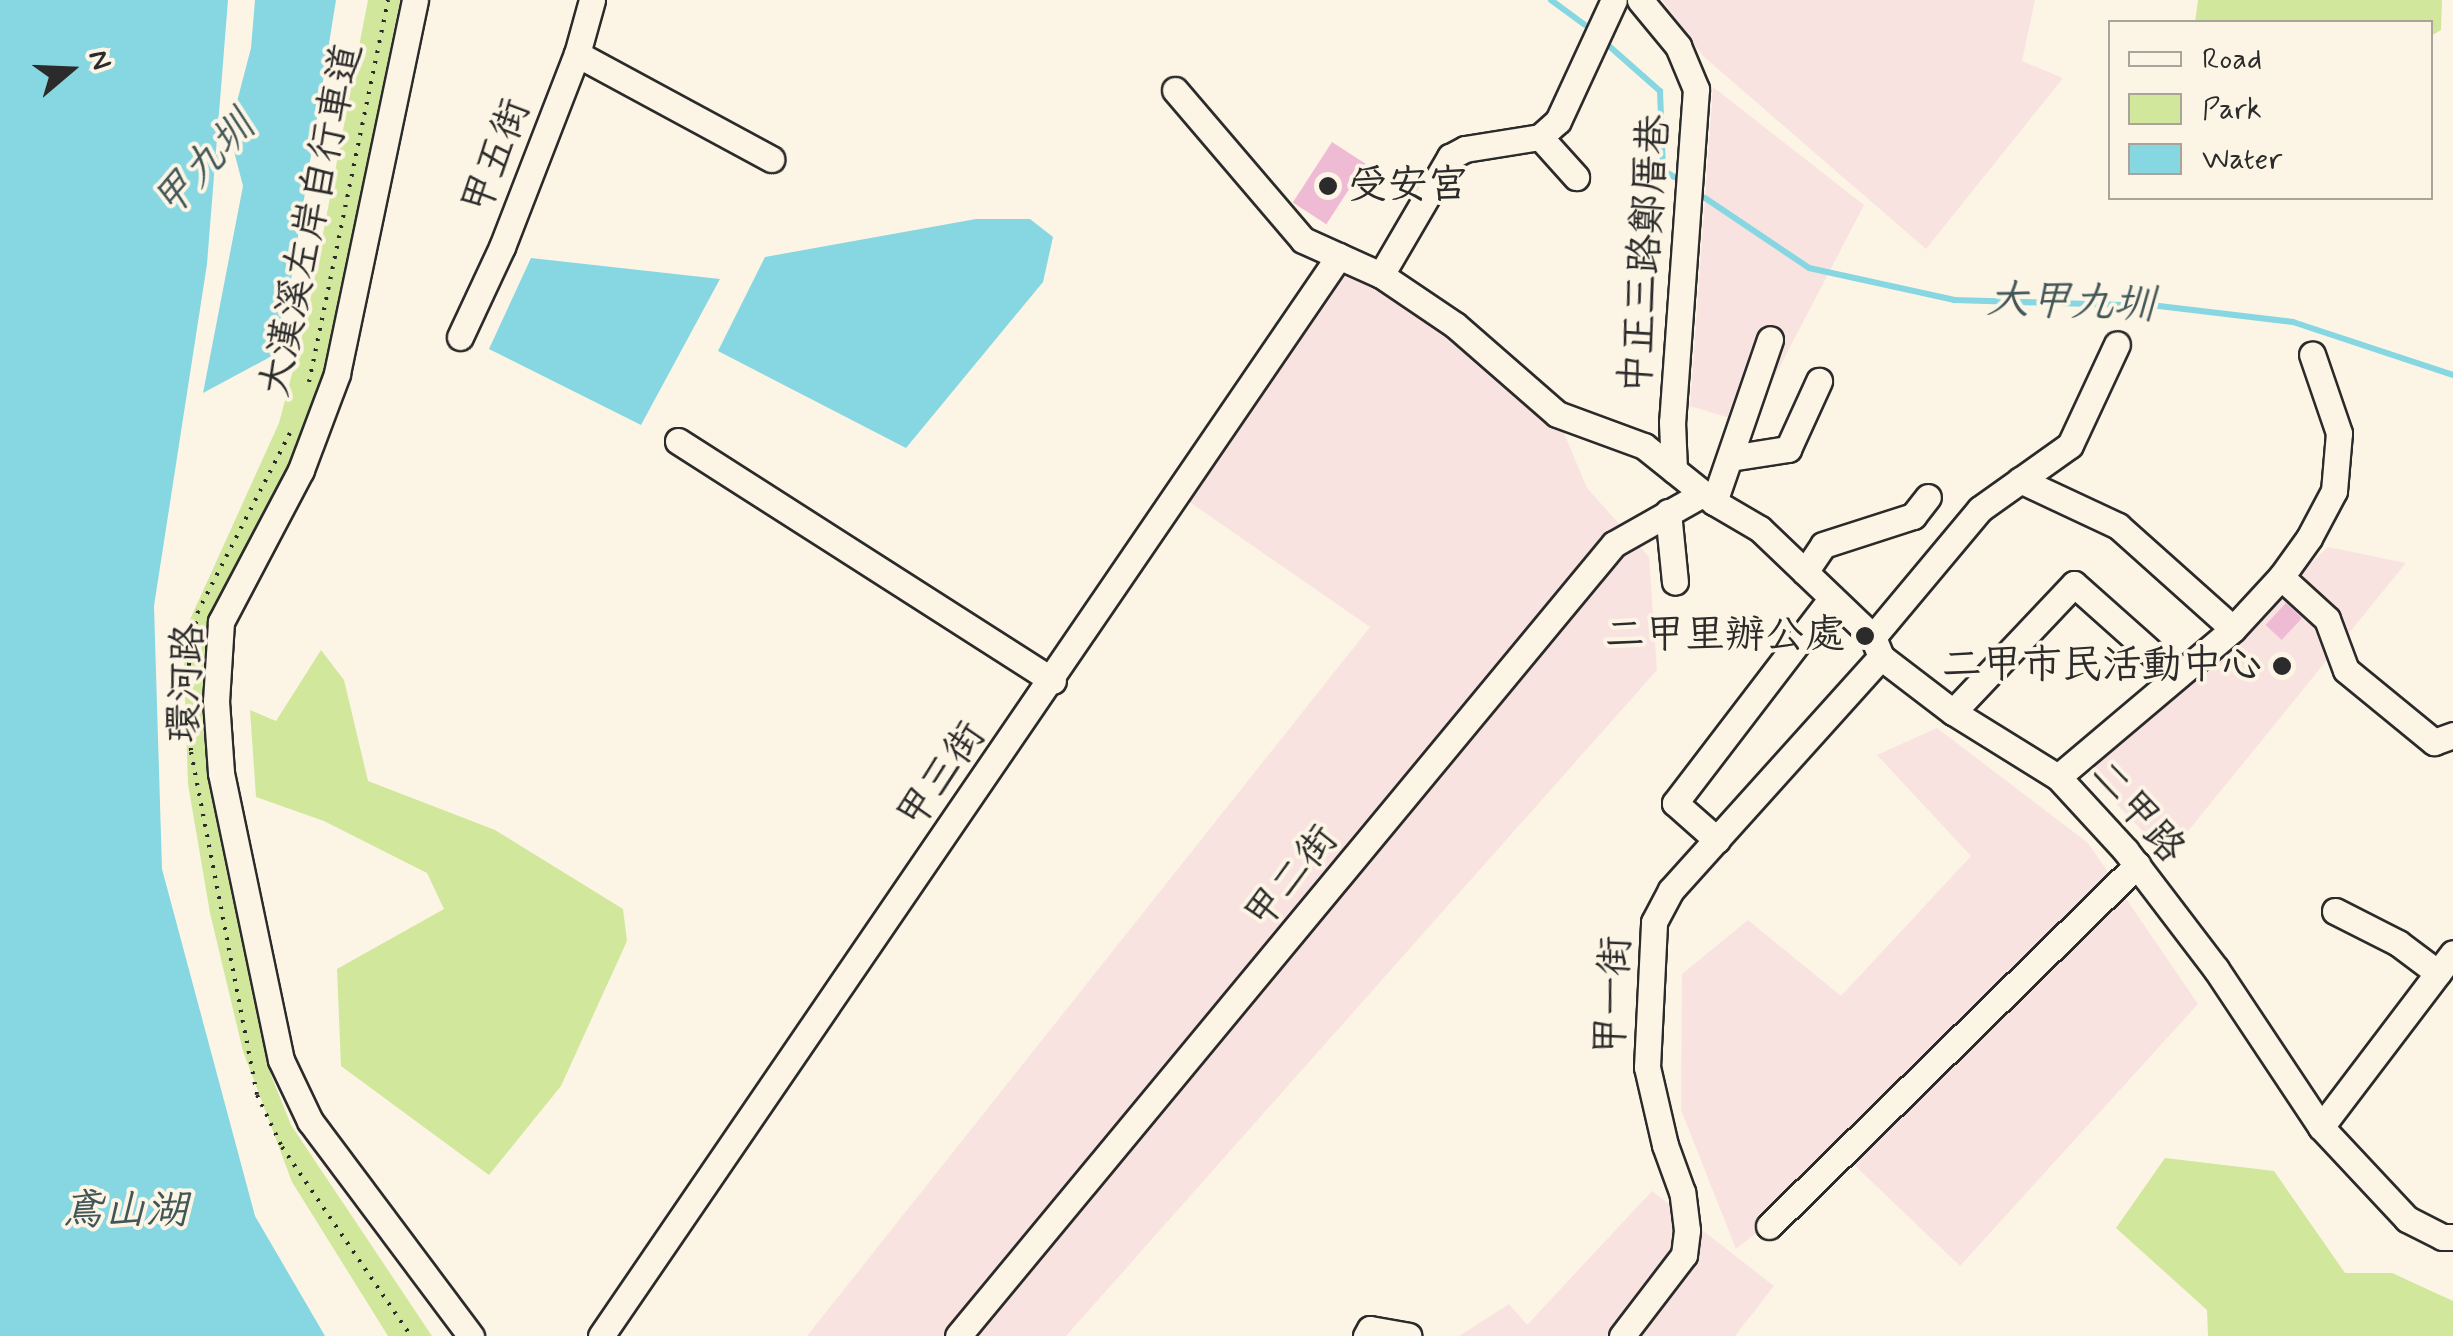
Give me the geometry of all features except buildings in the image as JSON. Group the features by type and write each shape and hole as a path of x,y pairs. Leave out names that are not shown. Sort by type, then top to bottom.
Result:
{"street":[{"name":"環河路","path":"415,0 337,374 300,470 222,622 216,701 220,773 281,1060 310,1121 471,1336"},
{"name":"甲五街","path":"460,337 502,247 577,54 592,0"},
{"path":"1381,275 1450,157 1464,149 1540,137 1558,121 1614,0"},
{"name":"中正三路鄭厝巷","path":"1640,0 1678,46 1696,88 1672,422 1674,470"},
{"path":"577,54 771,158"},
{"path":"1175,90 1303,240 1381,275 1455,324 1558,414 1644,446 1709,497 1730,458 1770,339"},
{"path":"1540,137 1576,177"},
{"name":"甲三街","path":"601,1336 1053,681 1340,256"},
{"name":"甲一街","path":"1622,1336 1684,1255 1687,1230 1682,1192 1665,1145 1646,1067 1654,922 1671,890 1877,647 1980,509 2070,445 2117,344"},
{"path":"2058,777 2232,629 2281,577 2334,491 2340,433 2312,354"},
{"path":"1730,458 1788,449 1818,381"},
{"path":"678,441 1053,681"},
{"path":"2020,480 2118,526 2232,629"},
{"path":"1805,572 1823,544 1913,516 1928,496"},
{"name":"甲二街","path":"958,1336 1614,544 1668,512 1709,497"},
{"name":"二甲路","path":"1709,497 1760,529 1877,647 1953,712 2058,777 2137,865 2216,970 2321,1127 2407,1219 2442,1237 2453,1237"},
{"path":"1668,512 1674,582"},
{"path":"2281,577 2327,619 2346,670 2434,742 2453,734"},
{"path":"1953,712 2074,584 2176,674"},
{"path":"1717,840 1675,804 1832,598"},
{"path":"1770,1226 2137,865"},
{"path":"2321,1127 2446,963 2334,911"},
{"path":"1366,1336 1370,1329 1408,1336"}],"path":[{"name":"大漢溪左岸自行車道","path":"307,392 388,0"},
{"name":"大漢溪左岸自行車道","path":"294,424 198,611 189,664 191,752 257,1095 282,1148 411,1336"}],"shaded area":[{"path":"1662,0 2035,0 2022,61 2063,78 1926,249 1703,56"},
{"path":"1713,87 1864,205 1750,424 1690,406"},
{"path":"1352,265 1558,419 1587,488 1649,557 1657,670 1066,1336 807,1336 1370,627 1188,501"},
{"path":"2328,547 2406,563 2167,857 2088,774"},
{"path":"1937,728 2088,843 2198,1004 1960,1266 1849,1160 1736,1249 1681,1110 1682,974 1748,920 1841,996 1971,856 1877,755"},
{"path":"1652,1191 1774,1286 1735,1336 1459,1336 1509,1304 1527,1325"}],"green space":[{"path":"368,0 400,0 333,330 316,404 292,467 242,559 208,744 223,844 271,1075 291,1125 432,1336 388,1336 292,1182 243,1051 210,913 188,784 183,635 279,423 307,317"},
{"path":"2198,0 2442,0 2441,30 2433,35 2433,20 2195,20"},
{"path":"321,650 344,680 368,781 495,830 623,909 627,941 561,1086 489,1175 341,1066 337,969 444,909 427,873 324,821 256,797 250,710 276,721"},
{"path":"2165,1158 2274,1171 2345,1273 2392,1273 2453,1301 2453,1336 2208,1336 2207,1310 2116,1228"}],"water":[{"name":"鳶山湖","path":"0,0 228,0 207,264 154,606 162,869 255,1216 325,1336 0,1336"},
{"path":"255,0 336,0 290,286 272,356 203,393 243,186 229,132 251,48"},
{"path":"976,219 1030,219 1053,237 1043,282 906,448 718,351 765,257"},
{"path":"531,258 720,279 641,425 489,349"}],"waterway":[{"name":"大甲九圳","path":"1551,0 1585,25"},
{"name":"大甲九圳","path":"1609,46 1660,91 1663,170 1674,177"},
{"name":"甲九圳","path":"213,163 234,139"},
{"name":"大甲九圳","path":"1705,198 1809,268 1954,300 2159,306 2293,322 2453,375"}],"place":[{"name":"受安宮","path":"1328,186"},
{"name":"二甲里辦公處","path":"1865,636"},
{"name":"二甲市民活動中心","path":"2282,666"}]}
